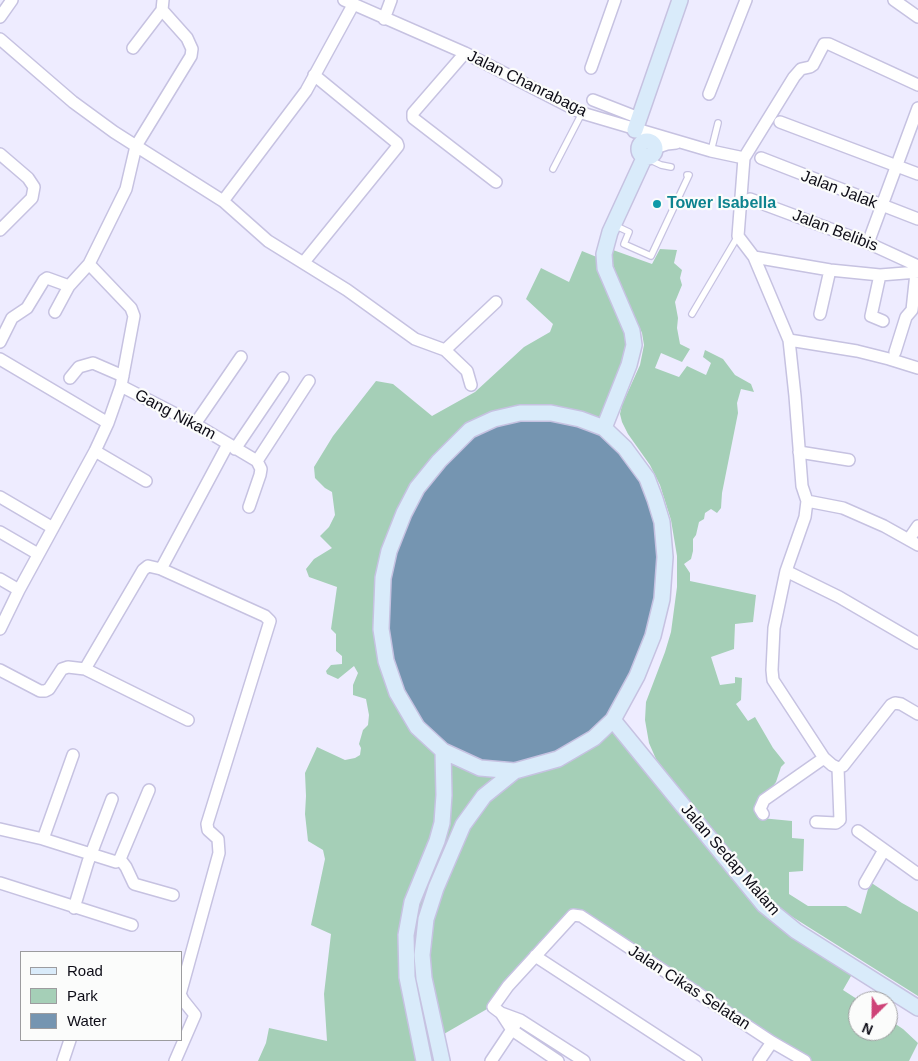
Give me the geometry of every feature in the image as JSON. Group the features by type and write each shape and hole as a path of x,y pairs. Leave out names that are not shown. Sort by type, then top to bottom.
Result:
{"street":[{"path":"0,17 12,0"},
{"path":"384,19 391,0"},
{"path":"591,68 615,0"},
{"path":"604,428 629,364 634,345 632,331 605,268 604,260 613,225 643,142 680,0"},
{"path":"709,94 746,0"},
{"path":"894,0 918,17"},
{"path":"223,201 306,91 349,2"},
{"name":"Jalan Chanrabaga","path":"349,2 465,53 582,114 643,142 680,143 744,158"},
{"path":"55,312 70,286 89,264 126,189 136,146 191,56 192,49 187,38 163,5 133,48"},
{"path":"0,39 79,107 136,146 223,201 268,241 347,290 418,341 445,350 467,372 471,385"},
{"path":"838,768 824,758 775,684 772,676 774,628 786,571 805,517 807,501 802,486 789,340 754,257 738,236 744,158 794,77 801,69 813,65 824,44 829,44 918,85"},
{"path":"465,53 413,113 412,118 496,182"},
{"path":"304,262 398,146 314,75"},
{"path":"593,100 643,142 680,143"},
{"path":"868,242 896,166 915,128 918,108"},
{"path":"780,122 918,174"},
{"path":"0,154 28,178 34,187 34,192 32,198 0,230"},
{"name":"Jalan Jalak","path":"760,158 918,219"},
{"name":"Jalan Belibis","path":"750,199 868,242 917,270"},
{"path":"754,257 830,270 880,275 917,270 912,310 906,317 895,352"},
{"path":"0,629 38,554 95,451 108,423 122,381 134,316 130,308 89,264"},
{"path":"820,314 830,270"},
{"path":"880,275 871,316 883,320"},
{"path":"0,342 12,318 27,308 44,280 47,278 70,286"},
{"path":"445,350 496,302"},
{"path":"789,340 857,351 918,368"},
{"path":"195,424 241,357"},
{"path":"0,359 108,423"},
{"name":"Gang Nikam","path":"70,378 79,367 93,363 257,461"},
{"path":"161,570 232,446 283,378"},
{"path":"249,507 260,476 261,469 257,461 309,381"},
{"path":"551,412 580,419 604,428 625,448 646,478 662,522 666,557 662,599 652,636 637,676 613,720 594,738 558,759 515,771 480,768 443,751 417,727 397,693 386,660 381,629 383,578 389,551 404,513 417,488 439,461 470,430 494,419 520,413 551,412"},
{"path":"95,451 146,481"},
{"path":"799,452 849,460"},
{"path":"0,497 53,528"},
{"path":"807,501 843,508 913,542 918,526"},
{"path":"0,532 38,554"},
{"path":"85,668 143,570 150,566 265,616 270,622 207,824 207,828 219,842 220,853 182,987"},
{"path":"786,571 839,596 918,643"},
{"path":"0,579 19,590"},
{"path":"0,670 40,692 49,689 62,669 68,667 85,668 188,720"},
{"path":"838,768 843,766 891,705 895,703 901,704 918,714"},
{"name":"Jalan Sedap Malam","path":"613,720 764,904 796,931 918,1008"},
{"path":"424,1061 407,978 406,935 412,902 437,841 442,823 444,795 443,751"},
{"path":"44,839 73,755"},
{"path":"763,814 760,809 764,800 824,758"},
{"path":"816,822 836,823 840,820 838,768"},
{"path":"442,1061 424,978 422,954 426,919 436,888 463,824 484,796 515,771"},
{"path":"0,829 44,839 114,862 120,859 149,790"},
{"path":"74,908 112,799"},
{"path":"858,830 918,874"},
{"path":"865,883 884,850"},
{"path":"120,859 134,884 173,895"},
{"path":"0,883 132,925"},
{"name":"Jalan Cikas Selatan","path":"536,956 574,915 581,916 772,1042 805,1061"},
{"path":"584,1061 520,1020 501,1013 494,1008 494,1004 508,986 536,956 696,1061"},
{"path":"175,1061 195,1016 194,1012 182,998"},
{"path":"501,1013 512,1030 558,1061"},
{"path":"490,1061 520,1020"},
{"path":"63,1061 70,1041"},
{"path":"759,1061 772,1042"}],"lane":[{"path":"553,169 582,114"},
{"path":"711,151 718,123"},
{"path":"643,142 661,165 671,167"},
{"path":"613,225 629,232 624,244 651,256 689,176 687,175"},
{"path":"692,314 738,236"}],"green space":[{"path":"660,249 677,250 674,263 682,270 680,278 682,285 675,302 678,318 677,328 680,344 690,349 682,362 661,353 655,368 679,377 687,366 706,375 711,363 703,357 705,350 723,359 735,375 751,384 754,392 741,389 737,403 738,413 722,493 721,508 717,513 711,509 705,513 704,519 699,522 693,539 691,559 684,564 690,573 690,581 756,595 753,622 735,624 734,649 711,657 720,685 735,683 735,677 742,678 741,700 736,704 748,721 755,717 773,748 785,763 781,767 776,782 756,808 761,818 792,821 792,838 804,839 803,871 789,872 789,894 808,906 846,906 861,914 870,882 918,912 918,996 783,911 770,899 656,759 649,743 645,720 646,702 671,632 677,587 677,556 671,520 660,485 650,465 628,434 620,414 622,405 640,365 644,345 642,333 616,274 611,257 613,250 652,264"},
{"path":"582,251 604,260 632,331 604,428 613,720 764,905 855,969 843,990 848,993 848,1041 898,1041 898,1026 918,1043 909,1061 805,1061 574,915 494,1005 437,1038 442,1061 258,1061 266,1043 269,1028 327,1041 324,994 331,934 311,925 325,859 323,850 308,841 305,814 305,773 317,747 345,760 360,755 361,748 359,744 363,730 368,725 369,715 366,699 353,695 353,685 358,673 354,666 338,679 327,674 326,671 331,665 342,664 342,656 336,651 336,634 331,629 337,587 309,577 306,569 314,559 332,548 320,536 329,527 335,515 332,492 315,478 314,467 333,436 376,381 393,384 432,416 475,392 524,347 550,332 553,324 526,299 541,268 569,282"}],"water":[{"path":"520,413 604,428 657,505 662,599 613,720 558,759 480,768 417,727 386,661 383,578 404,513 470,430"}],"place":[{"name":"Tower Isabella","path":"657,204"}]}
